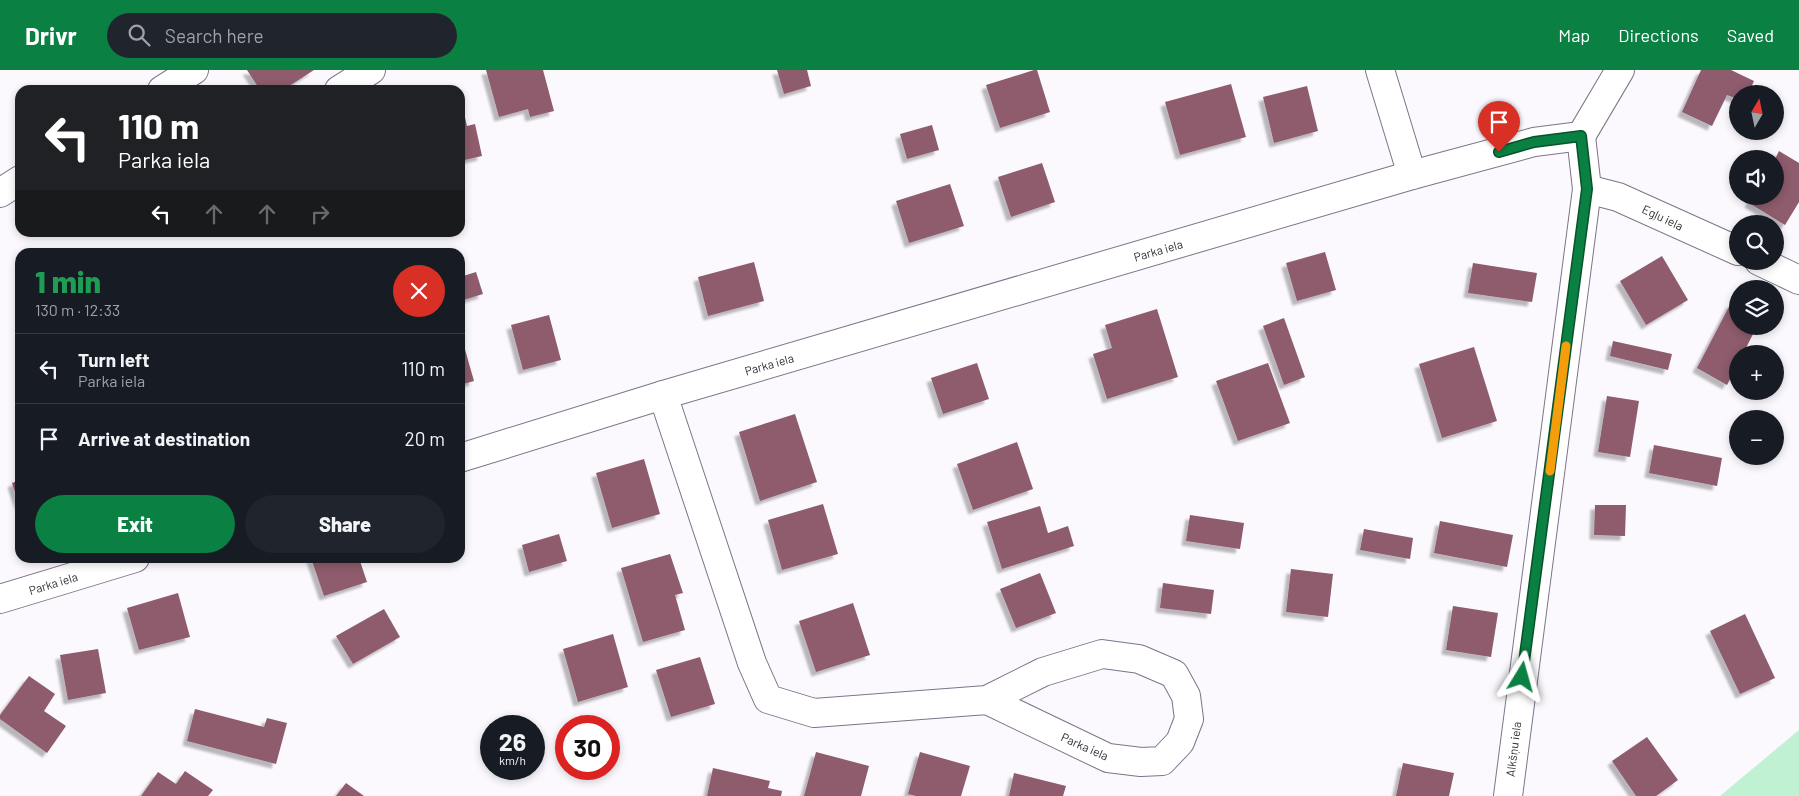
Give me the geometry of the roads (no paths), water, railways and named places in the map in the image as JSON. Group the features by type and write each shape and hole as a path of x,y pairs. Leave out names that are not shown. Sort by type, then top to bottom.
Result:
{"street":[{"path":"170,85 194,70"},
{"path":"347,85 371,70"},
{"path":"1380,70 1412,175"},
{"path":"1581,136 1620,70"},
{"name":"Parka iela","path":"465,456 663,396 1412,175 1534,142 1581,136"},
{"name":"Alkšņu iela","path":"1508,796 1587,189 1581,136"},
{"path":"0,192 15,183"},
{"name":"Egļu iela","path":"1587,189 1618,196 1729,247"},
{"path":"1778,270 1799,280"},
{"name":"Parka iela","path":"663,396 752,663 768,699 814,714 987,700 1043,672 1102,654 1139,659 1174,674 1186,696 1189,719 1180,742 1162,761 1141,762 1108,758 987,700"},
{"name":"Parka iela","path":"0,599 119,563"}]}
